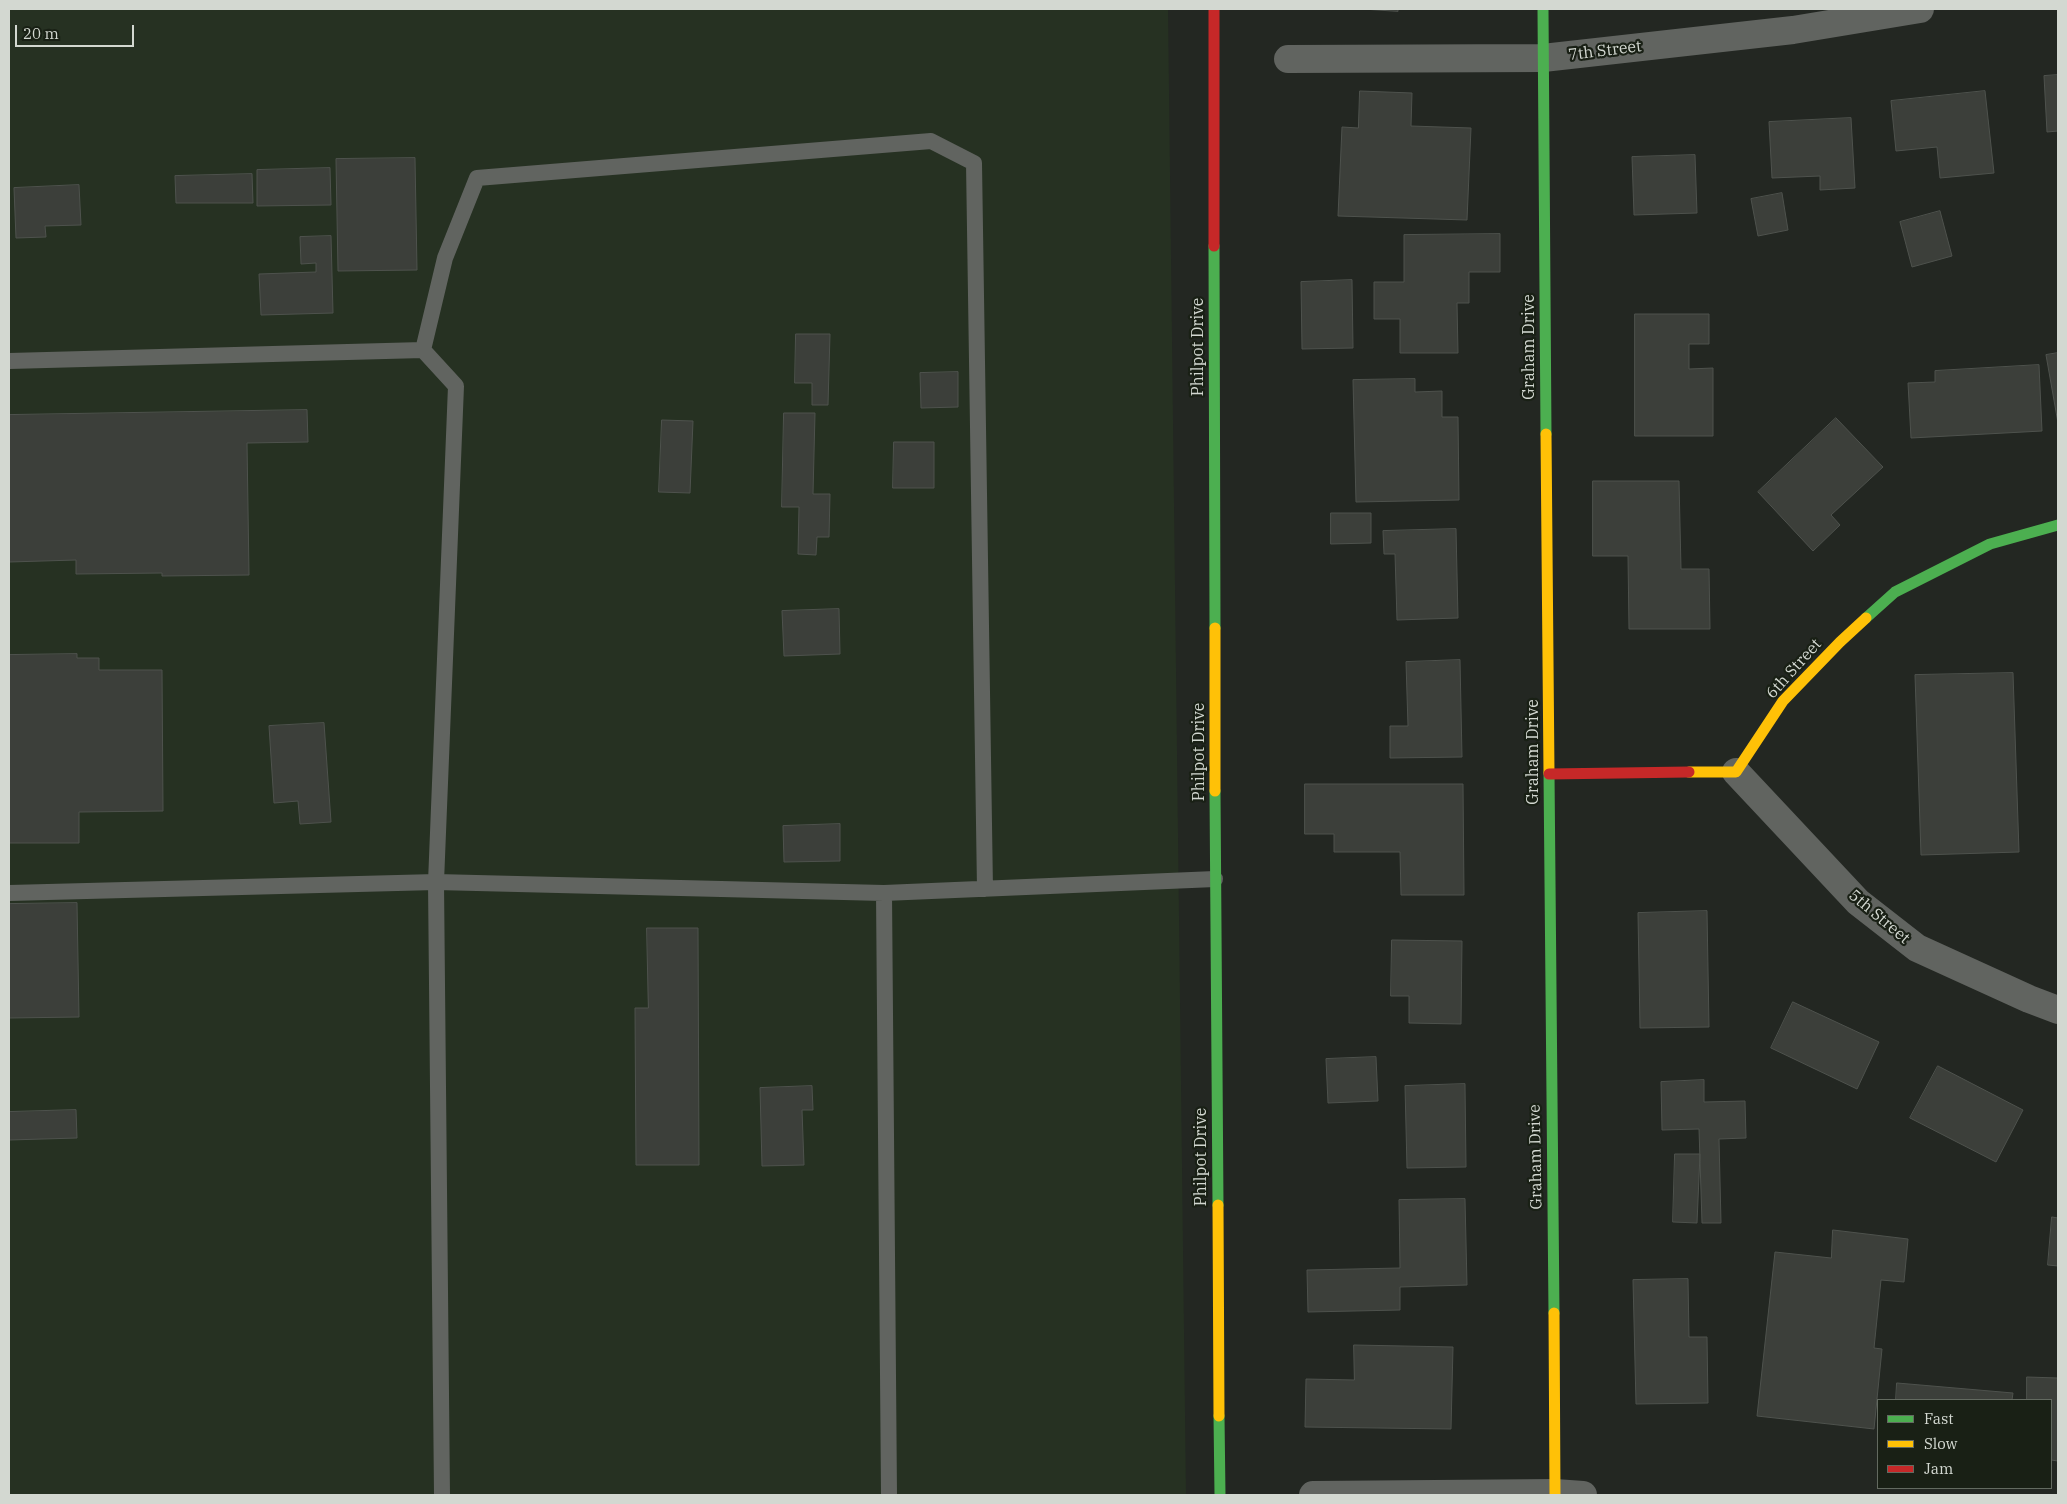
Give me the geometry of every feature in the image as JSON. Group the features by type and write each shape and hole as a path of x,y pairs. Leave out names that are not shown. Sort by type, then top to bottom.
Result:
{"street":[{"name":"Philpot Drive","path":"1214,9 1215,879 1220,1495"},
{"name":"Graham Drive","path":"1543,9 1555,1494"},
{"name":"7th Street","path":"1288,59 1543,58 1793,30 1920,9"},
{"name":"6th Street","path":"1736,772 1784,700 1840,642 1895,592 1990,544 2058,525"},
{"path":"1549,774 1736,772"},
{"name":"5th Street","path":"1736,772 1858,902 1917,948 2029,1000 2058,1010"},
{"path":"1313,1495 1583,1495"}],"lane":[{"path":"423,350 445,258 477,178 931,141 974,163 985,889"},
{"path":"9,362 423,350 456,386 436,882 442,1495"},
{"path":"9,894 436,882 884,893 1215,879"},
{"path":"884,893 889,1495"}],"shaded area":[{"path":"9,9 1168,9 1186,1495 9,1495"}],"building":[{"path":"1363,9 1398,9 1398,11"},
{"path":"2058,75 2058,131 2047,132 2044,76"},
{"path":"1360,91 1412,93 1411,126 1471,128 1467,220 1338,216 1342,127 1358,128"},
{"path":"1985,91 1994,173 1940,178 1937,147 1896,151 1891,101"},
{"path":"1851,118 1855,188 1820,190 1820,176 1772,178 1769,122"},
{"path":"1695,155 1697,213 1634,215 1632,157"},
{"path":"415,158 417,270 338,271 336,159"},
{"path":"330,168 331,205 257,206 257,170"},
{"path":"252,174 253,203 176,203 175,176"},
{"path":"79,185 81,225 45,226 46,237 16,238 14,188"},
{"path":"1782,193 1788,230 1758,236 1751,199"},
{"path":"1940,211 1952,256 1912,267 1900,222"},
{"path":"1500,234 1500,272 1469,272 1469,303 1457,303 1458,353 1400,353 1400,319 1374,319 1374,282 1404,282 1404,235"},
{"path":"331,236 333,313 261,315 259,274 316,272 316,263 301,264 300,237"},
{"path":"1352,280 1353,348 1302,349 1301,282"},
{"path":"1635,314 1709,314 1709,344 1689,344 1689,369 1713,368 1713,436 1635,436"},
{"path":"796,334 830,334 828,405 812,405 812,383 795,383"},
{"path":"2058,353 2058,423 2046,355"},
{"path":"2039,365 2042,431 1911,438 1908,383 1935,382 1935,371"},
{"path":"958,372 958,407 921,408 920,373"},
{"path":"1415,379 1415,392 1442,391 1442,417 1458,417 1459,500 1356,502 1353,380"},
{"path":"307,410 308,442 247,443 249,575 162,576 162,573 76,574 76,560 9,562 9,415"},
{"path":"784,413 815,413 813,494 830,494 829,537 817,537 816,555 798,554 799,507 782,507"},
{"path":"1836,418 1883,467 1831,515 1840,525 1813,551 1758,492"},
{"path":"662,420 693,421 690,493 659,492"},
{"path":"894,442 934,442 934,488 893,488"},
{"path":"1593,481 1679,481 1681,569 1709,569 1710,629 1629,629 1628,556 1593,556"},
{"path":"1331,513 1371,513 1371,543 1331,544"},
{"path":"1456,529 1458,618 1397,620 1395,554 1384,554 1383,531"},
{"path":"839,609 840,654 784,656 782,611"},
{"path":"77,654 77,658 99,658 99,670 162,670 163,811 79,812 79,843 9,843 9,655"},
{"path":"1460,660 1462,757 1390,758 1390,726 1408,726 1406,662"},
{"path":"2013,673 2019,852 1921,855 1915,675"},
{"path":"324,723 331,822 300,824 298,801 274,803 269,726"},
{"path":"1305,784 1463,784 1464,895 1401,895 1400,852 1334,852 1334,834 1305,834"},
{"path":"840,824 840,861 784,862 783,826"},
{"path":"77,903 79,1017 9,1018 9,904"},
{"path":"1707,911 1709,1027 1640,1028 1638,913"},
{"path":"647,928 698,928 699,1165 636,1165 635,1008 648,1008"},
{"path":"1392,940 1462,941 1461,1024 1409,1023 1409,996 1391,996"},
{"path":"1793,1002 1879,1042 1857,1089 1771,1048"},
{"path":"1376,1057 1378,1101 1328,1103 1326,1059"},
{"path":"1938,1066 2023,1110 1996,1162 1910,1118"},
{"path":"1704,1080 1704,1102 1745,1101 1746,1138 1719,1139 1721,1223 1702,1223 1699,1129 1662,1130 1661,1082"},
{"path":"1465,1084 1466,1167 1407,1168 1405,1086"},
{"path":"812,1086 813,1110 802,1110 804,1165 762,1166 760,1088"},
{"path":"76,1110 77,1138 9,1140 9,1112"},
{"path":"1675,1154 1700,1154 1697,1223 1673,1222"},
{"path":"1465,1199 1467,1285 1400,1287 1400,1310 1308,1312 1307,1270 1400,1268 1399,1200"},
{"path":"2052,1217 2058,1218 2058,1266 2048,1265"},
{"path":"1833,1230 1908,1239 1904,1282 1881,1280 1874,1348 1882,1349 1874,1429 1757,1416 1775,1252 1831,1258"},
{"path":"1688,1279 1689,1337 1707,1337 1708,1403 1636,1404 1633,1280"},
{"path":"1354,1345 1453,1347 1451,1429 1305,1427 1306,1379 1354,1380"},
{"path":"2027,1377 2058,1378 2058,1461 2052,1460 2052,1399 2027,1399"},
{"path":"1897,1383 2013,1393 2012,1399 1896,1399"}],"traffic: fast":[{"path":"1543,9 1546,434"},
{"path":"1214,246 1215,628"},
{"path":"1866,618 1895,592 1990,544 2058,525"},
{"path":"1549,773 1554,1313"},
{"path":"1215,791 1218,1205"},
{"path":"1219,1416 1220,1495"}],"traffic: slow":[{"path":"1546,434 1549,773"},
{"path":"1689,772 1736,772 1783,701 1866,618"},
{"path":"1215,628 1215,791"},
{"path":"1218,1205 1219,1416"},
{"path":"1554,1313 1555,1495"}],"traffic: jam":[{"path":"1214,9 1214,246"},
{"path":"1549,774 1689,772"}]}
